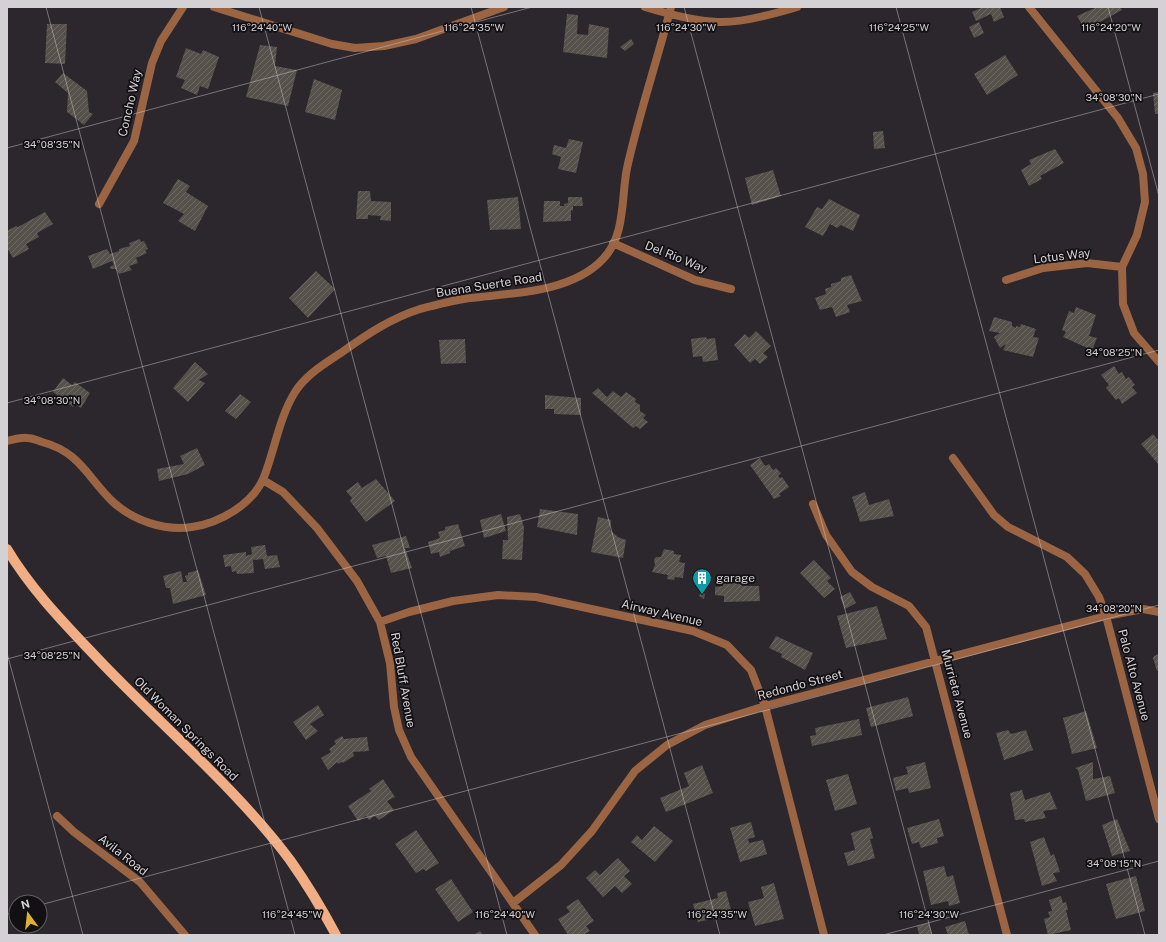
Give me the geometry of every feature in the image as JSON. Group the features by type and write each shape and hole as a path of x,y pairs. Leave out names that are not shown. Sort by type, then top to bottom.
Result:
{"main road":[{"name":"Old Woman Springs Road","path":"7,550 18,568 65,624 242,804 290,860 336,935"}],"street":[{"name":"Concho Way","path":"99,204 134,141 152,63 161,41 182,7"},
{"path":"214,7 332,44 355,48 384,46 416,39 504,7"},
{"path":"645,7 718,22 766,16 796,7"},
{"path":"1029,7 1118,118 1136,148 1143,174 1145,202 1137,235 1122,266 1123,304 1134,333 1159,362"},
{"name":"Buena Suerte Road","path":"7,441 26,438 58,446 79,461 114,502 141,521 165,528 193,527 228,516 247,500 263,480 285,413 296,390 312,372 378,327 426,308 467,298 519,294 559,285 583,274 603,259 613,243 620,224 627,170 670,11"},
{"name":"Del Rio Way","path":"613,243 695,280 731,289"},
{"name":"Lotus Way","path":"1006,280 1043,268 1087,263 1122,266"},
{"name":"Palo Alto Avenue","path":"953,458 994,515 1008,527 1067,557 1085,574 1099,597 1106,616 1159,819"},
{"name":"Red Bluff Avenue","path":"263,480 283,492 317,528 357,581 380,622 390,663 394,707 399,730 411,757 535,935"},
{"name":"Murrieta Avenue","path":"813,504 826,535 852,572 872,587 909,606 926,627 1007,935"},
{"name":"Airway Avenue","path":"380,622 408,612 453,601 498,595 536,597 693,631 727,645 751,670 765,706 824,935"},
{"name":"Redondo Street","path":"513,903 561,865 592,831 635,771 666,745 705,725 765,706 1106,616 1143,609 1159,612"},
{"name":"Avila Road","path":"57,816 74,832 140,882 185,935"}],"building":[{"path":"983,7 1000,7 1004,17 994,22 991,14 976,21 972,12"},
{"path":"1097,7 1120,7 1122,10 1085,30 1077,16"},
{"path":"567,14 578,15 577,34 588,35 589,24 609,28 607,58 563,52"},
{"path":"979,22 984,33 974,38 969,27"},
{"path":"47,24 67,24 65,64 45,63"},
{"path":"631,39 634,44 625,51 620,47"},
{"path":"260,45 277,47 275,66 297,70 288,106 246,97"},
{"path":"186,48 201,54 203,50 219,57 208,89 200,86 197,95 181,88 185,80 176,77"},
{"path":"1005,55 1018,75 987,95 974,74"},
{"path":"63,73 87,91 89,112 93,114 84,125 67,112 68,93 55,82"},
{"path":"314,79 342,90 335,120 305,112"},
{"path":"1159,92 1159,114 1155,114 1153,93"},
{"path":"883,131 885,148 874,149 873,132"},
{"path":"569,139 583,142 576,173 558,169 561,157 552,154 554,145 566,148"},
{"path":"1055,149 1064,163 1040,176 1042,179 1029,186 1021,170 1031,164 1029,160"},
{"path":"773,170 781,196 752,205 745,178"},
{"path":"178,179 190,186 186,192 208,206 195,231 178,221 184,214 163,203"},
{"path":"358,191 370,191 371,201 391,202 391,221 380,220 381,216 368,215 368,219 356,219"},
{"path":"518,197 521,229 490,230 487,200"},
{"path":"568,197 582,197 583,206 573,206 573,211 571,210 571,221 543,222 544,201 560,201 560,206 564,206 564,204 568,203"},
{"path":"829,199 860,215 853,231 841,225 837,228 830,224 823,236 805,227 817,207 822,209"},
{"path":"45,212 53,224 37,233 39,237 26,244 29,249 13,258 7,248 7,231 16,226 18,227"},
{"path":"140,239 141,242 144,241 148,249 145,250 147,253 136,258 138,263 129,266 132,270 119,274 116,269 111,269 110,267 114,265 112,261 93,269 88,256 107,249 110,254 119,251 119,249 130,246 129,243"},
{"path":"316,271 335,289 308,318 289,298"},
{"path":"851,275 862,301 847,305 850,312 836,317 832,307 820,310 815,298 826,294 825,289 831,287 831,284 841,281 841,278"},
{"path":"1076,307 1096,315 1089,336 1097,338 1092,350 1063,337 1066,332 1062,330 1069,311 1074,313"},
{"path":"994,317 1012,322 1012,326 1016,328 1016,326 1020,327 1021,324 1036,329 1033,337 1039,338 1033,357 1003,350 1006,344 1000,348 994,337 1000,333 989,331"},
{"path":"756,331 771,346 763,353 768,357 760,364 755,359 750,363 734,345 745,334 749,338"},
{"path":"706,337 707,339 715,338 718,360 703,362 702,356 693,357 691,339"},
{"path":"465,339 466,363 441,364 439,340"},
{"path":"195,362 208,374 199,380 205,383 188,402 173,388"},
{"path":"1114,366 1119,374 1122,372 1126,379 1129,377 1135,385 1132,387 1137,393 1122,404 1119,398 1116,400 1106,388 1109,385 1101,375"},
{"path":"63,378 72,385 75,382 90,393 81,408 75,404 73,407 53,392"},
{"path":"598,388 607,397 613,391 621,397 626,392 636,399 635,402 640,405 640,411 646,415 643,418 648,422 640,429 636,426 633,428 592,393"},
{"path":"240,394 251,402 236,419 225,411"},
{"path":"545,395 581,398 581,415 554,414 554,409 545,409"},
{"path":"1153,434 1159,441 1159,465 1141,444"},
{"path":"197,448 205,465 188,474 159,481 157,469 184,464 180,456"},
{"path":"760,458 765,466 769,464 773,470 776,468 781,473 778,476 780,478 782,477 789,487 779,494 781,496 774,499 750,465"},
{"path":"376,479 395,501 366,522 350,501 352,498 346,491 358,482 362,488"},
{"path":"865,492 869,505 889,499 894,516 860,522 852,497"},
{"path":"540,509 578,514 577,535 537,527"},
{"path":"501,514 506,531 484,538 480,520"},
{"path":"520,514 524,527 522,560 502,559 503,540 508,540 507,517"},
{"path":"598,517 611,520 610,530 618,537 626,540 623,558 591,552"},
{"path":"458,524 465,546 450,551 450,553 440,557 439,552 431,554 428,542 440,538 438,532 445,530 445,527"},
{"path":"406,536 410,548 405,548 412,568 391,573 386,556 377,558 372,545"},
{"path":"265,545 267,556 277,555 280,567 265,569 263,559 253,560 254,573 237,574 236,571 232,572 231,566 225,567 223,555 246,552 246,556 252,554 251,547"},
{"path":"664,549 674,551 674,554 681,555 679,562 685,563 683,578 675,577 674,580 667,579 668,575 652,572 655,565 654,559 656,557 661,557"},
{"path":"814,560 831,578 827,581 835,589 824,598 800,573"},
{"path":"198,570 206,595 173,604 170,588 166,588 163,576 181,571 183,582 187,582 185,576 188,575 188,573"},
{"path":"723,583 741,583 748,586 759,586 760,601 724,602 724,596 715,595 715,587 723,586"},
{"name":"garage","path":"701,592 705,594 704,599 699,596"},
{"path":"850,592 856,603 845,609 840,597"},
{"path":"877,606 887,639 846,648 837,616"},
{"path":"776,636 813,653 805,670 781,657 782,654 769,648"},
{"path":"1159,654 1159,670 1157,671 1153,658"},
{"path":"908,697 913,716 871,727 866,708"},
{"path":"318,705 324,715 310,724 318,731 306,740 293,722"},
{"path":"1086,711 1097,748 1072,754 1063,718"},
{"path":"859,719 862,735 812,746 810,736 816,735 815,728"},
{"path":"1008,730 1011,734 1026,730 1033,750 1004,760 996,733"},
{"path":"342,736 344,739 367,737 369,751 353,752 354,756 343,763 338,764 337,762 328,770 321,758 331,752 329,749 336,744 334,741"},
{"path":"925,762 931,788 909,793 908,788 896,791 893,778 908,774 906,767"},
{"path":"1093,762 1093,779 1110,776 1115,793 1086,801 1078,770 1075,768"},
{"path":"702,765 713,793 666,812 660,798 689,786 684,773"},
{"path":"848,774 857,804 835,811 826,780"},
{"path":"383,779 395,797 387,801 394,810 379,820 375,816 369,820 366,816 358,821 348,806 371,791 369,789"},
{"path":"1022,790 1025,800 1050,792 1057,809 1043,811 1046,818 1025,822 1024,819 1015,820 1010,793"},
{"path":"939,819 944,836 937,838 938,843 921,848 919,842 912,844 907,828"},
{"path":"1117,819 1130,851 1112,856 1102,825"},
{"path":"751,822 755,837 748,839 749,843 763,840 767,854 740,862 730,828"},
{"path":"654,826 673,841 655,862 631,842 637,835 642,840"},
{"path":"870,827 873,838 870,839 875,858 848,866 844,853 855,850 851,833"},
{"path":"416,830 439,863 426,871 423,869 416,873 395,844"},
{"path":"1044,837 1051,856 1054,854 1060,872 1053,873 1057,881 1042,886 1030,842"},
{"path":"618,858 630,871 624,876 632,884 622,893 615,886 603,897 586,878 595,870 600,875"},
{"path":"944,866 947,877 953,875 960,903 949,906 948,901 931,905 923,871"},
{"path":"1136,876 1145,911 1116,919 1106,884"},
{"path":"451,879 473,912 458,922 435,889"},
{"path":"774,883 784,919 755,926 748,902 764,898 761,887"},
{"path":"726,891 732,914 698,922 693,904 718,898 717,893"},
{"path":"1061,896 1063,903 1066,902 1068,910 1066,910 1071,930 1048,935 1044,919 1050,917 1048,912 1052,911 1049,900"},
{"path":"578,899 594,921 586,926 590,931 583,935 568,935 558,919 570,912 566,907"},
{"path":"965,921 969,935 948,935 945,927"},
{"path":"929,923 932,935 919,935 917,926"},
{"path":"480,931 483,935 474,935"}],"place":[{"name":"garage","path":"702,595"}]}
